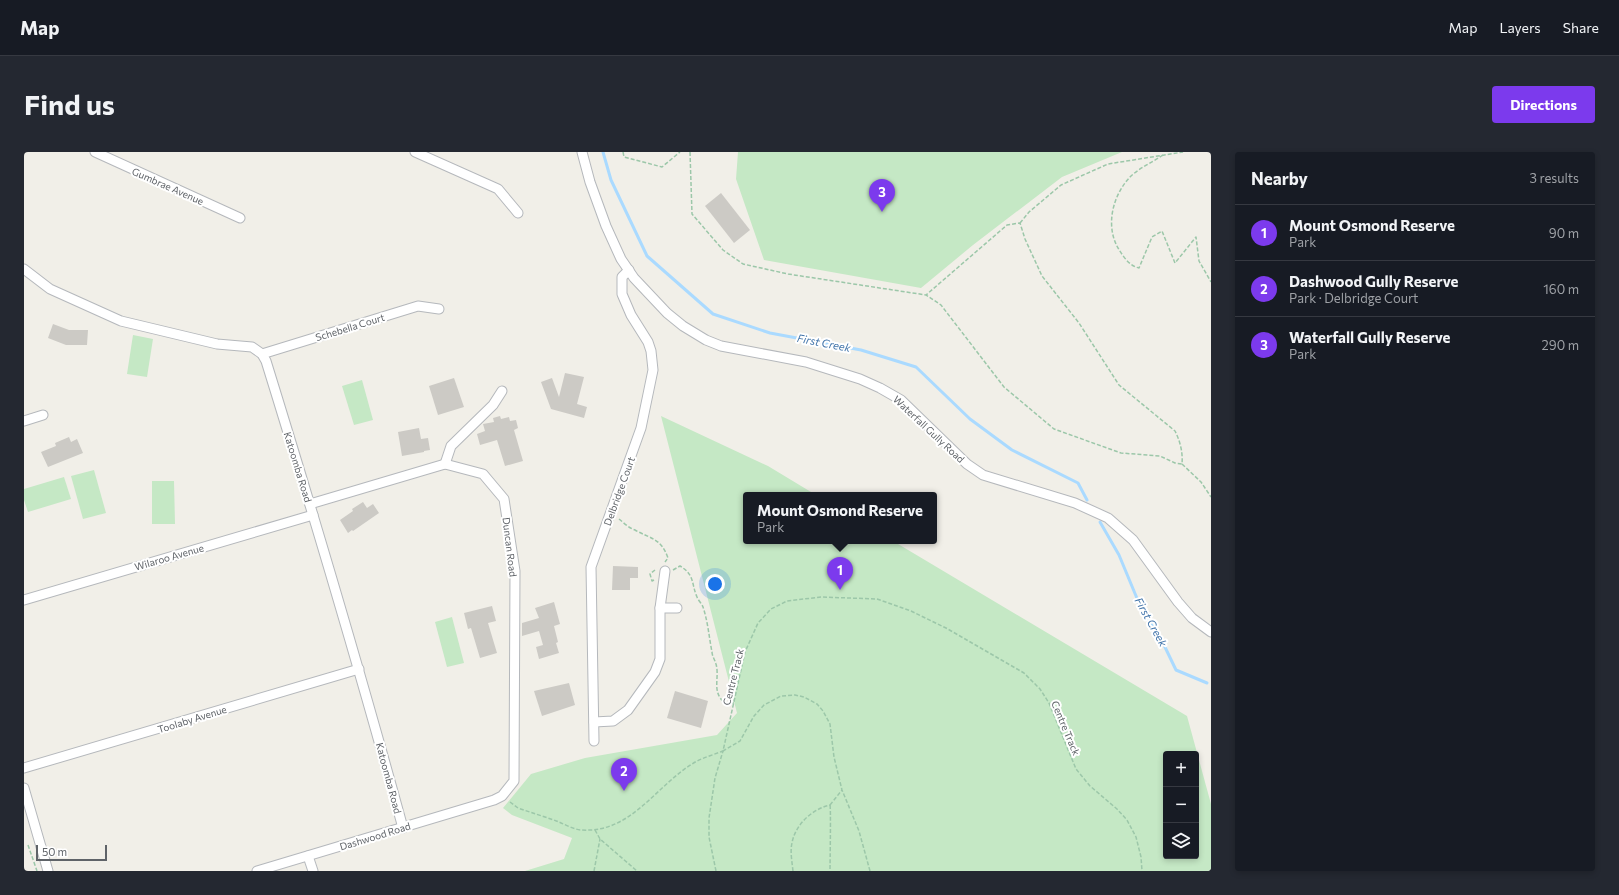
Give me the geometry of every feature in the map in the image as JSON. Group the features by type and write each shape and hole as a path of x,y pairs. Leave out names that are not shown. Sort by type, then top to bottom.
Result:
{"street":[{"name":"Gumbrae Avenue","path":"95,152 240,218"},
{"path":"415,152 498,189 518,213"},
{"name":"Waterfall Gully Road","path":"582,152 590,182 606,226 621,259 634,278 667,313 683,326 706,340 721,346 806,362 860,379 880,388 901,400 967,464 983,475 1075,503 1108,518 1133,540 1192,618 1211,632"},
{"path":"24,269 50,289 121,321 217,344 252,347 262,354"},
{"name":"Delbridge Court","path":"594,741 591,567 641,428 653,370 648,342 631,315 622,294 622,277 629,270"},
{"name":"Schebella Court","path":"262,354 418,306 440,309"},
{"name":"Katoomba Road","path":"262,354 266,362 310,504 359,669 403,828"},
{"path":"310,504 445,464 451,446 493,405 502,392"},
{"path":"24,420 43,415"},
{"name":"Duncan Road","path":"445,464 483,474 504,499 515,571 515,733 514,781 498,798"},
{"name":"Wilaroo Avenue","path":"24,600 313,515"},
{"path":"594,722 613,721 628,710 655,672 660,659 660,608 663,569"},
{"path":"660,608 677,608"},
{"name":"Toolaby Avenue","path":"24,768 359,669"},
{"path":"24,788 48,871"},
{"name":"Dashwood Road","path":"257,871 498,798"},
{"path":"308,856 313,871"}],"path":[{"path":"623,152 624,157 662,167 680,152"},
{"path":"690,152 692,214 723,250 743,264 788,274 926,295 941,305 1004,387 1054,429 1121,453 1160,456 1175,463 1182,464 1200,482 1211,497"},
{"path":"926,295 1007,225 1020,223 1029,212 1061,185 1108,164 1183,152"},
{"path":"1163,155 1130,177 1117,195 1111,219 1114,240 1131,266 1138,268 1152,237 1162,231 1175,262 1196,237 1200,260 1211,282"},
{"path":"1020,223 1025,239 1042,276 1079,324 1119,385 1175,430 1180,441 1183,456 1182,464"},
{"path":"611,511 634,530 661,543 668,558 663,569 652,581 650,574 663,569 680,566 692,576 697,596 703,607 707,620 712,654 716,664 716,690 719,699 725,703 734,703"},
{"name":"Centre Track","path":"716,871 709,837 709,818 715,778 723,751 745,652 758,623 771,609 787,601 821,597 877,599 911,610 946,628 1024,673 1040,689 1049,703 1076,769 1090,786 1117,809 1127,820 1136,837 1142,871"},
{"path":"498,798 518,808 580,830 594,830 608,827 627,819 664,786 693,764 734,746 740,741 754,716 764,705 781,696 795,695 804,697 817,704 824,711 830,724 834,757 842,790 859,831 870,871"},
{"path":"792,871 791,844 795,832 808,816 825,806 830,805 842,790"},
{"path":"830,805 832,809 830,822 830,871"},
{"path":"594,830 600,839 637,871"},
{"path":"594,871 600,839"},
{"path":"28,845 37,871"}],"green space":[{"path":"738,152 1122,152 1062,177 973,245 921,288 764,260 736,179"},
{"path":"133,335 153,339 147,377 127,374"},
{"path":"362,380 373,420 354,425 342,386"},
{"path":"661,416 768,466 811,492 743,492 743,544 898,544 1187,716 1197,751 1163,751 1163,859 1199,859 1199,760 1211,804 1211,871 525,871 564,859 572,838 512,815 503,808 531,774 585,758 717,735 737,713"},
{"path":"94,470 106,513 83,519 71,476"},
{"path":"64,477 71,499 28,512 24,500 24,489"},
{"path":"152,481 174,481 175,524 152,524"},
{"path":"452,617 464,663 447,667 435,622"}],"building":[{"path":"721,193 750,230 734,243 705,206"},
{"path":"53,324 69,330 88,330 87,345 66,345 48,338"},
{"path":"565,373 584,377 577,404 587,407 584,418 551,409 541,382 552,378 559,397"},
{"path":"454,378 464,407 438,415 429,386"},
{"path":"500,416 501,419 509,417 510,421 516,420 518,428 514,430 523,461 505,466 497,440 480,445 477,434 485,431 483,424 494,422 493,418"},
{"path":"419,428 421,439 428,438 430,450 402,456 398,432"},
{"path":"69,437 71,442 77,439 83,453 48,467 41,452 56,446 55,443"},
{"path":"363,502 367,508 373,504 379,513 348,533 340,520 353,511 352,509"},
{"path":"613,566 638,567 638,578 630,578 630,590 612,590"},
{"path":"554,602 560,624 554,626 559,653 539,659 536,647 543,645 539,631 522,636 522,623 539,618 535,608"},
{"path":"492,606 496,621 488,623 497,653 480,658 471,628 468,629 464,613"},
{"path":"569,683 575,705 542,716 534,691"},
{"path":"675,691 708,701 701,728 667,718"}],"waterway":[{"name":"First Creek","path":"603,152 611,180 647,256 713,314 770,333 861,350 916,367 970,419 1012,450 1078,483 1087,500"},
{"name":"First Creek","path":"1100,522 1119,555 1141,608 1163,643 1176,670 1207,683"}],"place":[{"name":"Waterfall Gully Reserve","path":"882,212"},
{"name":"Mount Osmond Reserve","path":"840,590"},
{"name":"Dashwood Gully Reserve","path":"624,791"}]}
